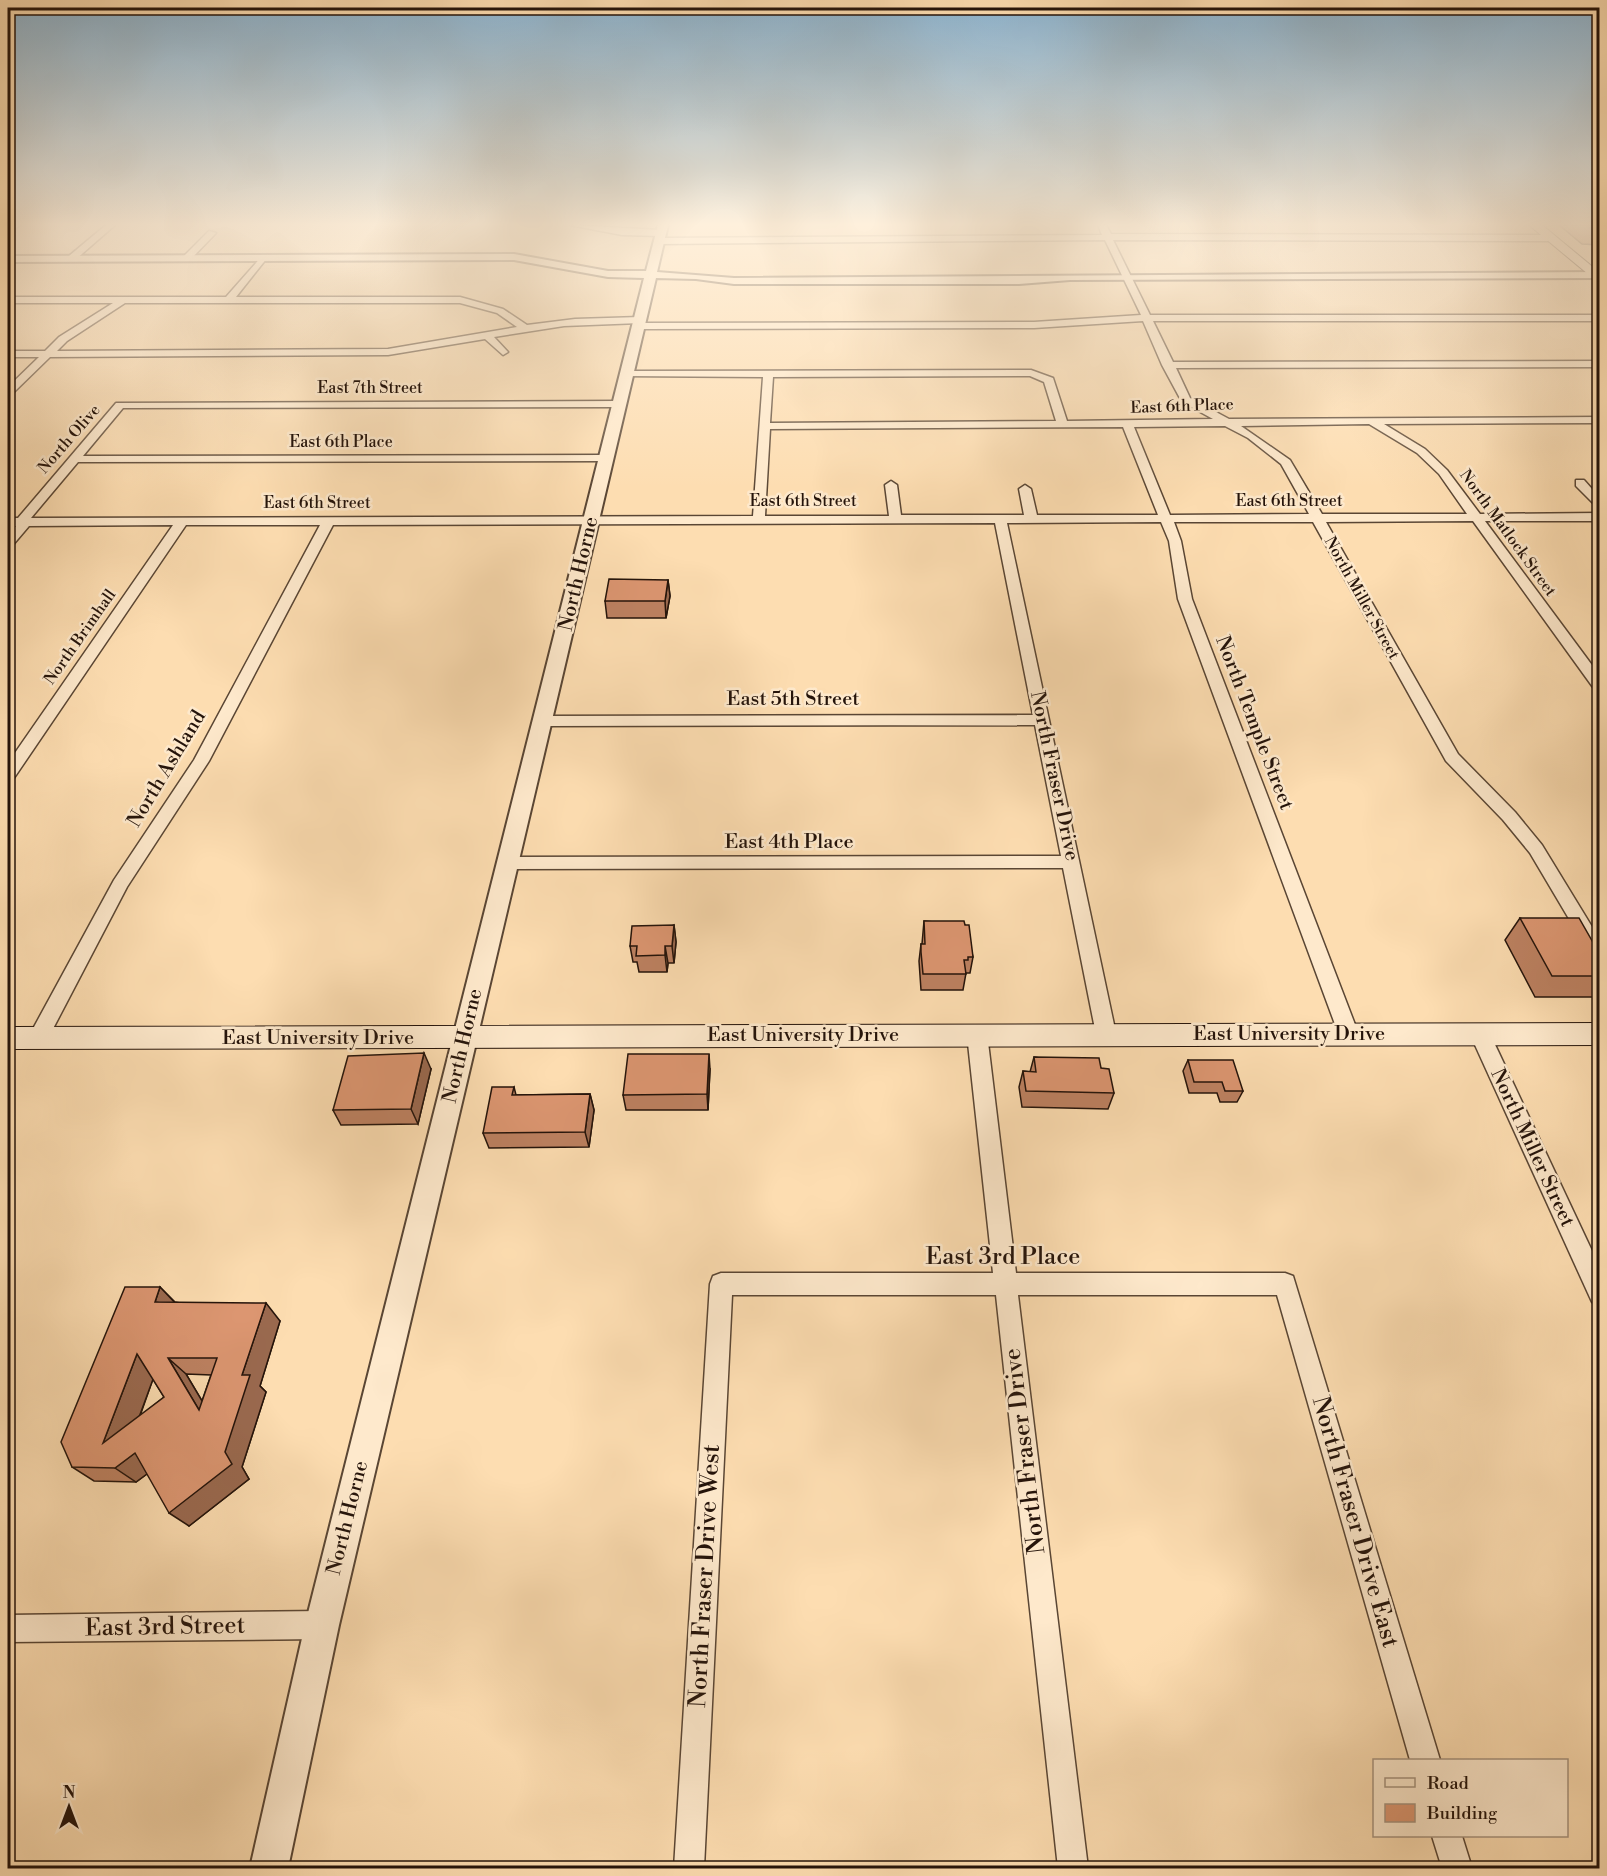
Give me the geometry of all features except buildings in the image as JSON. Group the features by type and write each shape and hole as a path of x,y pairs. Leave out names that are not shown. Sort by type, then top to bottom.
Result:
{"main road":[{"name":"East University Drive","path":"8,1038 1599,1034"}],"street":[{"path":"8,392 63,339 104,313"},
{"path":"502,313 527,330"},
{"name":"North Horne","path":"268,1869 322,1625 642,313"},
{"name":"North Miller Street","path":"1143,313 1186,400 1252,436 1286,462 1452,757 1509,816 1536,849 1599,956"},
{"path":"8,354 363,354 435,347 574,322 1034,325 1145,318 1599,318"},
{"path":"488,337 503,352"},
{"path":"1167,365 1599,364"},
{"path":"759,518 768,373"},
{"path":"626,374 1036,374 1049,380 1063,426"},
{"name":"East 7th Street","path":"120,405 619,404"},
{"name":"North Olive","path":"8,543 18,522 120,405"},
{"name":"East 6th Place","path":"765,426 1063,426 1220,420 1599,420"},
{"name":"North Matlock Street","path":"1369,420 1433,461 1477,517 1599,687"},
{"name":"North Temple Street","path":"1128,425 1175,541 1185,599 1349,1035"},
{"name":"East 6th Place","path":"74,459 607,458"},
{"path":"1580,483 1599,506"},
{"path":"891,485 895,518"},
{"path":"1024,489 1031,518"},
{"name":"East 6th Street","path":"18,522 1599,517"},
{"name":"North Fraser Drive","path":"1000,518 1106,1034"},
{"name":"North Brimhall","path":"8,774 183,520"},
{"name":"North Ashland","path":"38,1038 120,884 201,760 329,520"},
{"name":"East 5th Street","path":"544,721 1042,720"},
{"name":"East 4th Place","path":"507,863 1072,862"},
{"name":"North Fraser Drive","path":"977,1034 1073,1869"},
{"name":"North Miller Street","path":"1480,1034 1599,1294"},
{"name":"East 3rd Place","path":"721,1284 1285,1284"},
{"name":"North Fraser Drive West","path":"689,1869 721,1284"},
{"name":"North Fraser Drive East","path":"1285,1284 1424,1759"},
{"name":"East 3rd Street","path":"8,1629 322,1625"},
{"path":"1447,1837 1457,1869"}]}
